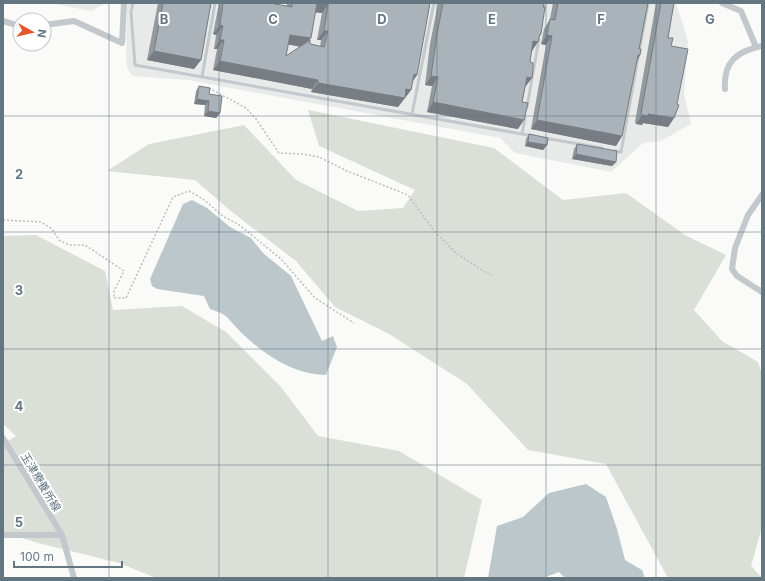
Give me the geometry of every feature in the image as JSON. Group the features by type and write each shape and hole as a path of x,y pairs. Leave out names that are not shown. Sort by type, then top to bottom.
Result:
{"street":[{"path":"52,24 74,21 122,43 124,3"},
{"path":"722,3 741,11 759,46 742,51 733,59 724,80 726,89"},
{"path":"762,195 748,216 735,248 732,269 737,276 762,292"},
{"name":"玉津療養所線","path":"3,438 62,535 74,578"},
{"path":"3,535 62,535"}],"lane":[{"path":"133,3 131,12 135,65 605,149"},
{"path":"202,77 215,3"},
{"path":"412,114 434,3"},
{"path":"542,18 545,3"},
{"path":"613,150 621,152 648,3"},
{"path":"522,134 540,34"}],"path":[{"path":"209,88 246,108 256,119 279,153 303,154 319,157 347,171 408,195 435,232 456,252 485,272 492,275"},
{"path":"3,220 41,222 52,229 59,240 70,245 85,245 124,271 114,291 114,298 126,298 173,197 189,191 203,198 224,217 238,224 281,259 314,298 354,323"}],"shaded area":[{"path":"49,3 106,3 91,11"},
{"path":"127,3 676,3 688,41 684,94 691,124 661,141 643,143 611,172 515,153 500,138 188,80 133,76 128,70 126,61"},
{"path":"308,110 494,148 563,200 626,193 685,235 726,255 694,310 722,341 758,362 762,374 762,527 751,566 762,578 668,578 606,464 528,450 467,384 389,334 335,307 296,261 232,212 195,180 107,171 149,144 244,125 296,180 358,211 403,208 415,190 319,146"},
{"path":"192,200 207,208 230,227 251,238 263,253 291,276 322,341 333,336 337,347 326,375 312,374 298,370 284,364 258,348 236,328 227,317 210,309 204,296 157,289 152,286 150,279 183,204"},
{"path":"36,235 105,271 113,310 182,306 226,332 281,387 318,436 399,451 482,500 464,578 156,578 119,563 38,543 3,532 3,444 16,436 3,424 3,236"},
{"path":"586,484 606,497 617,529 625,560 642,570 645,578 565,578 559,572 543,578 488,578 497,526 523,517 549,493"}],"building":[{"path":"163,3 211,3 201,60 154,51"},
{"path":"223,3 275,3 292,7 292,3 317,3 311,38 290,35 286,56 310,40 310,44 324,47 328,31 324,31 328,4 318,3 430,3 417,75 414,74 411,90 406,89 405,98 318,83 318,80 220,61 224,40 220,40 223,26 220,25"},
{"path":"443,3 544,3 543,7 545,7 541,34 538,42 533,41 530,62 533,63 532,78 527,77 522,102 528,103 524,120 433,102 438,77 431,76"},
{"path":"558,3 648,3 639,49 641,49 640,55 638,55 622,136 537,120 552,36 547,35 550,19 555,20"},
{"path":"661,3 674,3 668,38 673,38 671,46 688,49 677,104 679,105 674,118 648,114 648,116 642,115 641,113"},
{"path":"199,86 210,88 209,94 222,96 220,113 208,111 209,101 197,99"},
{"path":"529,134 548,138 547,145 528,142"},
{"path":"577,144 617,151 616,162 576,154"}]}
